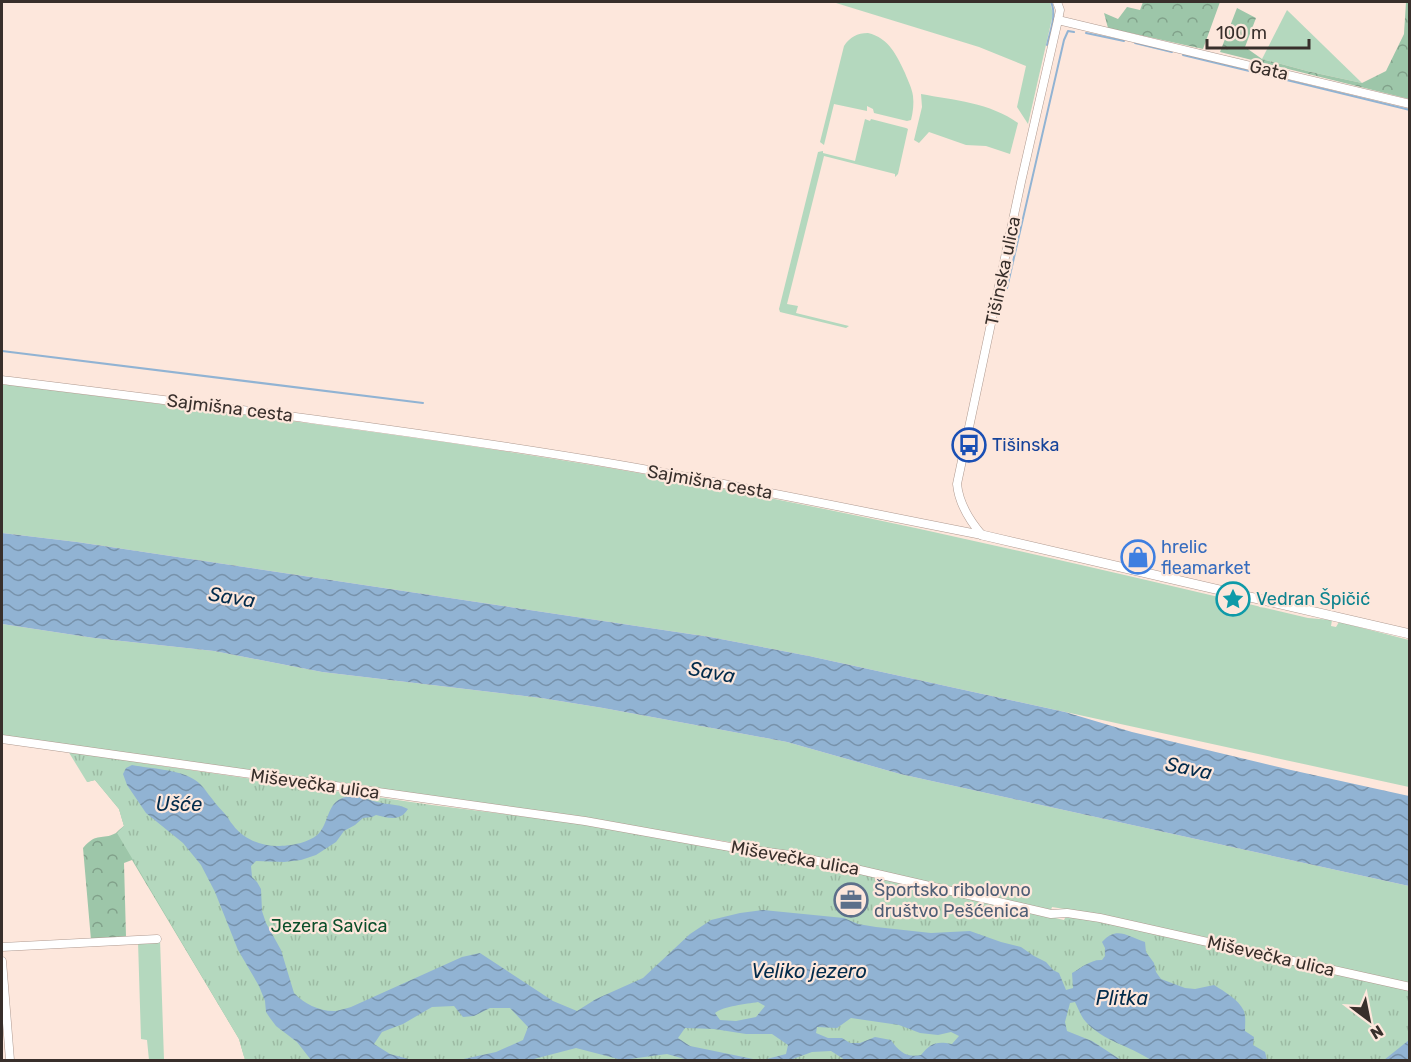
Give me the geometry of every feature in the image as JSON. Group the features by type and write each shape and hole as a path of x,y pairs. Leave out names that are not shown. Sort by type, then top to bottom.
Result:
{"street":[{"name":"Tišinska ulica","path":"982,535 973,525 958,496 957,484 1023,172 1058,20 1060,10 1057,2"},
{"name":"Gata","path":"1058,20 1410,104"},
{"name":"Sajmišna cesta","path":"2,380 303,417 481,443 742,486 982,535 1410,634"},
{"name":"Miševečka ulica","path":"2,739 585,821 730,847 790,855 1051,914 1078,914 1100,918 1410,987"},
{"path":"2,947 158,939"},
{"path":"2,961 10,1060"}],"green space":[{"path":"821,2 1050,2 1053,14 1028,124 1017,107 1026,66 979,47 836,3"},
{"path":"1143,2 1220,2 1203,49 1108,28 1104,13 1118,19 1127,7 1140,10"},
{"path":"1406,2 1410,2 1409,99 1220,52 1237,8 1256,18 1245,47 1262,59 1362,83 1386,71 1404,34"},
{"path":"1287,10 1362,83 1262,59"},
{"path":"868,33 887,43 902,67 913,96 911,120 874,113 873,109 867,106 867,111 834,104 824,145 820,142 844,46 854,36"},
{"path":"921,94 984,107 1018,123 1010,154 986,146 966,145 929,132 919,143 914,140 922,107"},
{"path":"865,119 908,129 898,174 895,177 895,174 824,156 787,304 798,306 796,313 849,326 846,328 780,312 818,152 823,151 823,153 855,161"},
{"path":"2,384 382,433 698,484 960,538 1308,618 1332,620 1331,626 1336,627 1339,622 1409,640 1409,787 809,656 710,637 77,542 2,533"},
{"path":"2,624 94,638 214,651 322,672 541,698 728,731 787,742 900,774 1409,886 1409,984 1095,914 1052,907 1051,910 796,853 585,818 2,736"},
{"name":"Jezera Savica","path":"68,751 432,805 584,824 795,859 1064,920 1066,916 1093,920 1409,990 1409,1060 245,1060 239,1039 117,833 124,826 119,809 95,780 87,782"},
{"path":"105,757 210,879 245,1060 239,1039 132,860 124,863 126,937 91,940 83,848 92,840 116,833 124,826 119,809 95,780 87,782"},
{"path":"160,939 164,1060 149,1060 147,1040 141,1039 138,941"}],"water":[{"name":"Sava","path":"2,533 77,542 710,637 809,656 1065,712 1132,732 1409,796 1409,886 900,774 787,742 728,731 541,698 322,672 214,651 94,638 2,624"},
{"path":"132,765 173,771 188,776 203,787 237,830 253,841 271,846 294,844 316,836 323,827 332,806 346,797 360,797 408,809 398,817 389,818 376,815 363,818 344,831 336,842 316,855 284,862 256,861 251,866 252,877 261,889 262,911 266,923 281,950 294,993 319,1009 336,1011 351,1007 462,957 480,953 553,1001 577,1011 596,999 643,978 690,934 711,920 763,910 844,918 858,924 931,933 970,931 1021,947 1046,962 1059,973 1066,990 1073,988 1072,973 1090,962 1102,960 1105,956 1105,948 1102,942 1107,937 1117,933 1127,935 1145,942 1146,952 1161,979 1185,988 1195,989 1214,985 1235,999 1244,1011 1245,1031 1254,1037 1253,1045 1265,1052 1267,1060 1151,1060 1093,1029 1083,1018 1075,1002 1070,1003 1065,1022 1067,1031 1092,1041 1121,1060 845,1060 831,1051 812,1052 790,1060 763,1060 786,1054 788,1045 772,1034 685,1028 678,1038 690,1046 758,1060 688,1060 667,1054 622,1060 576,1048 530,1060 459,1060 496,1052 523,1040 528,1027 510,1008 490,1008 474,1016 463,1017 454,1006 432,1007 403,1024 382,1032 374,1044 390,1054 412,1060 311,1060 297,1042 276,1026 266,1012 265,1001 259,986 238,950 215,892 201,865 183,843 146,813 127,785 123,774 126,768","holes":["758,1002 765,1006 756,1017 736,1021 720,1020 715,1013 729,1007","851,1018 899,1025 920,1033 938,1035 951,1032 959,1036 952,1044 934,1044 921,1055 912,1056 897,1048 891,1040 875,1037 860,1043 850,1043 842,1038 828,1038 816,1033 817,1027 837,1028"]},
{"path":"1409,1040 1409,1060 1384,1060"}],"waterway":[{"path":"1047,45 1053,18 1051,2"},
{"path":"1007,288 1064,40 1068,31 1074,32"},
{"path":"1086,33 1124,41"},
{"path":"1135,43 1172,52"},
{"path":"1183,55 1410,110"},
{"path":"2,351 423,403"}],"place":[{"name":"Tišinska","path":"969,445"},
{"name":"hrelic fleamarket","path":"1138,557"},
{"name":"Vedran Špičić","path":"1233,599"},
{"name":"Športsko ribolovno društvo Pešćenica","path":"851,900"}],"water label":[{"name":"Ušće","path":"179,804"},
{"name":"Veliko jezero","path":"809,971"},
{"name":"Plitka","path":"1122,998"}]}
